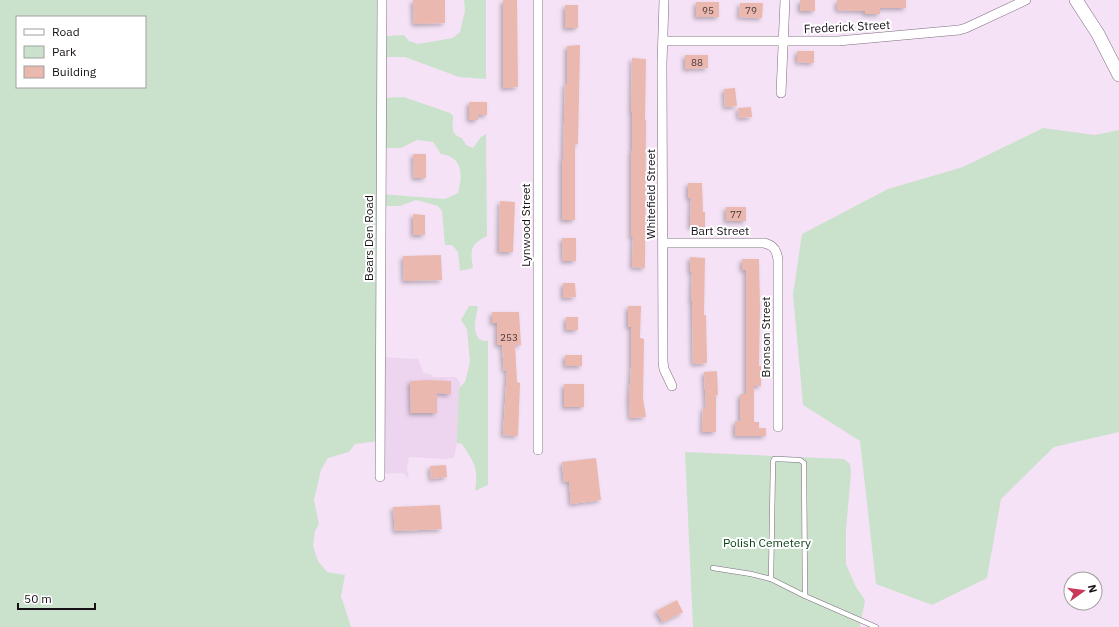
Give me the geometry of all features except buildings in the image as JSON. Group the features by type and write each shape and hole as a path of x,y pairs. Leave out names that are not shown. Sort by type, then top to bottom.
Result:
{"main road":[{"path":"1076,0 1098,34 1119,75"}],"street":[{"name":"Bears Den Road","path":"380,477 382,0"},
{"name":"Lynwood Street","path":"538,0 538,450"},
{"name":"Whitefield Street","path":"664,0 663,362 664,369 672,386"},
{"path":"781,93 785,0"},
{"name":"Frederick Street","path":"663,41 838,41 959,30 1026,0"},
{"name":"Bart Street","path":"663,244 764,243 775,248"},
{"name":"Bronson Street","path":"775,248 778,260 778,427"}],"lane":[{"path":"771,579 772,462 777,459 800,460 804,463 805,596"},
{"path":"713,568 771,579 805,596 876,627"}],"shaded area":[{"path":"382,357 418,359 424,373 431,374 433,377 456,377 460,383 457,443 454,458 409,457 407,468 409,479 403,473 380,474"}],"green space":[{"path":"0,0 380,0 385,36 404,35 409,41 418,44 453,38 460,32 465,11 464,0 486,0 486,79 459,77 405,57 385,57 381,98 404,97 450,113 453,116 454,132 462,138 466,145 473,148 481,137 486,134 487,236 477,242 472,248 473,268 460,271 458,252 452,245 445,245 442,211 438,206 416,200 400,206 380,206 379,441 355,444 349,452 328,458 321,470 314,500 319,524 315,531 313,546 318,561 327,572 345,575 341,596 351,627 0,627","holes":["417,140 433,142 441,154 454,159 460,168 461,180 458,193 445,199 380,194 380,148 401,148"]},
{"path":"1043,128 1095,135 1119,130 1119,432 1054,447 1001,499 987,578 932,605 876,584 860,441 803,405 793,294 802,234 888,189 963,167"},
{"path":"469,306 478,306 475,322 476,333 478,338 488,341 488,485 475,491 476,471 470,456 462,444 457,443 459,388 465,382 470,362 467,329 461,320"},
{"name":"Polish Cemetery","path":"685,452 844,459 850,464 851,473 846,530 846,564 856,587 865,600 860,627 693,627"}]}
